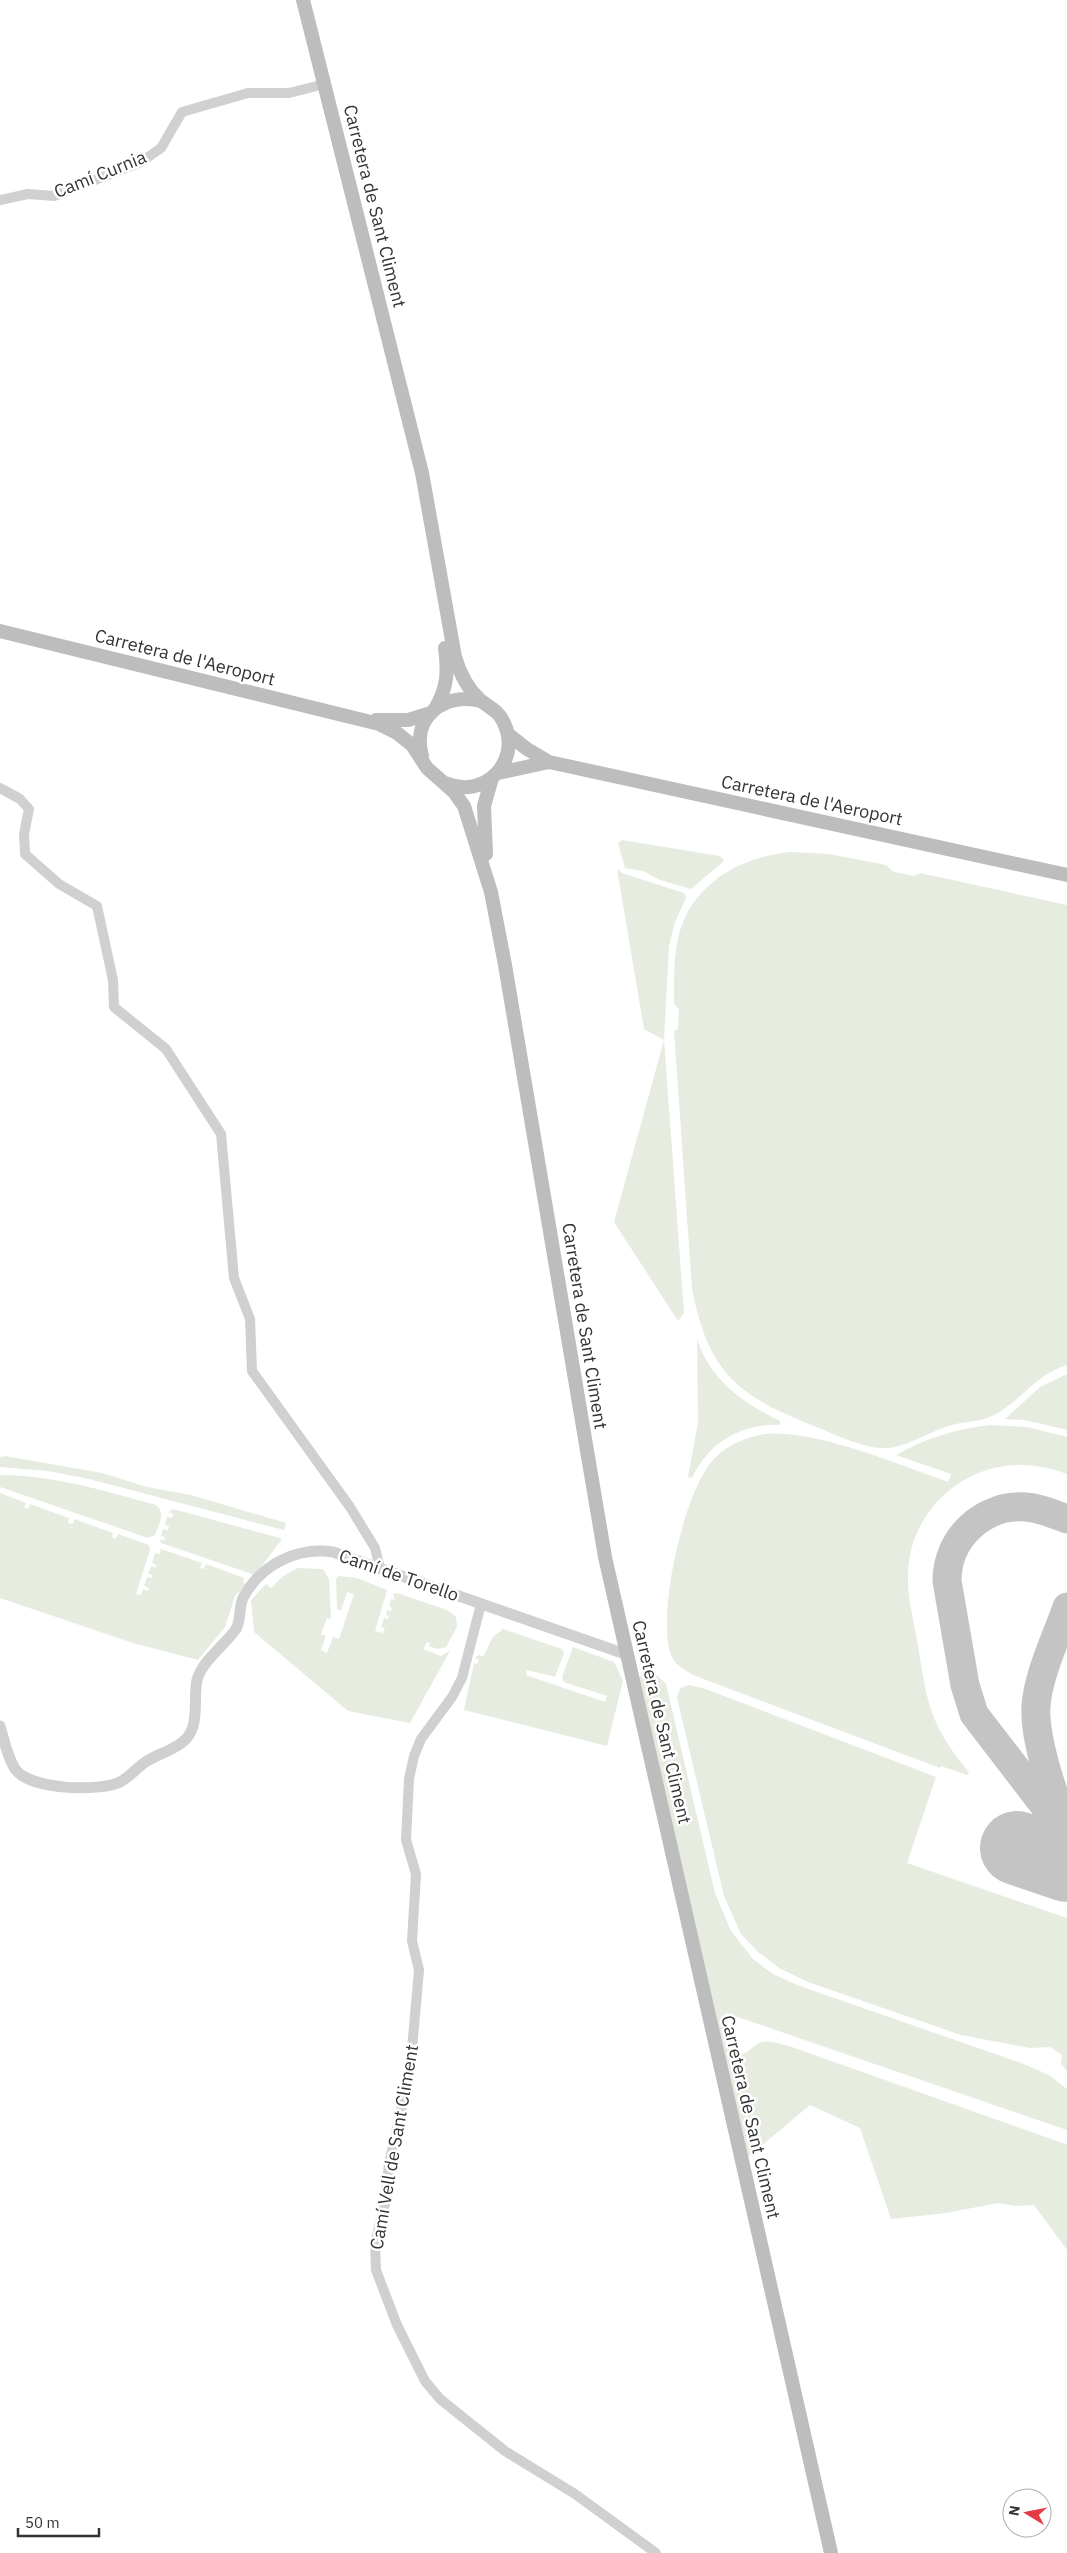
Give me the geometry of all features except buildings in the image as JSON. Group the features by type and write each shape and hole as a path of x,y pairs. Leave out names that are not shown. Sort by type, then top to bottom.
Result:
{"main road":[{"name":"Carretera de Sant Climent","path":"303,0 412,440"},
{"path":"412,440 422,473 455,657 467,685 481,701 492,707 501,716 508,734 509,752 487,792 483,818 491,892"},
{"path":"412,440 415,475 448,674 445,688 422,730 420,750 422,759"},
{"name":"Carretera de l'Aeroport","path":"0,631 362,719"},
{"path":"362,719 408,720 433,711 457,698 481,701"},
{"path":"362,719 379,724 401,736 412,745 431,772 454,792 464,806 491,892"},
{"name":"Carretera de l'Aeroport","path":"508,734 527,749 549,762 1067,875"},
{"name":"Carretera de l'Aeroport","path":"495,776 549,762"},
{"path":"442,782 463,788 483,784 495,776"},
{"name":"Carretera de Sant Climent","path":"491,892 516,1024 598,1522 831,2553"}],"street":[{"name":"Camí Curnia","path":"0,200 28,194 54,196 141,162 161,148 182,112 248,93 289,93 325,84"},
{"path":"0,788 20,799 29,808 24,834 25,854 59,884 97,906 113,980 114,1007 166,1050 220,1134 234,1278 250,1319 252,1371 350,1507 375,1548 380,1568"},
{"name":"Camí de Torello","path":"0,1726 8,1754 16,1769 25,1779 57,1787 82,1787 119,1782 145,1761 177,1746 190,1735 193,1726 198,1677 238,1624 242,1600 246,1594 275,1563 292,1554 326,1551 380,1568 628,1655"},
{"name":"Camí Vell de Sant Climent","path":"481,1604 462,1678 452,1697 421,1740 414,1756 408,1779 406,1840 416,1874 412,1941 419,1970 410,2072 389,2163 385,2204 375,2243 376,2270 397,2325 425,2381 440,2399 505,2451 575,2494 656,2553"}],"shaded area":[{"path":"622,840 720,856 724,861 691,889 660,880 643,871 625,868 618,843"},
{"path":"791,852 829,854 886,865 894,872 914,876 920,873 1067,905 1067,1365 1036,1382 1011,1404 992,1416 952,1425 889,1448 857,1443 792,1417 768,1405 732,1380 719,1363 708,1343 699,1319 692,1289 674,1031 678,1029 679,1010 674,1003 677,942 683,922 691,907 701,893 713,882 742,864 774,854"},
{"path":"617,869 622,873 684,893 686,898 675,922 669,946 664,1040 644,1029"},
{"path":"664,1040 684,1313 678,1321 614,1222"},
{"path":"697,1339 703,1354 719,1378 741,1398 780,1421 780,1425 752,1428 727,1438 707,1455 692,1478 688,1477 698,1422"},
{"path":"1067,1374 1067,1430 1025,1420 1005,1419 1040,1387"},
{"path":"990,1425 1027,1427 1067,1437 1067,1474 1042,1467 1017,1465 980,1472 955,1486 934,1505 918,1530 913,1544 909,1558 908,1590 927,1695 937,1725 955,1755 969,1772 967,1775 941,1766 940,1768 693,1675 675,1662 671,1655 667,1637 667,1612 670,1584 683,1525 702,1476 713,1460 727,1448 755,1436 775,1434 799,1435 852,1448 948,1482 951,1474 896,1455 941,1435"},
{"path":"5,1456 102,1473 147,1487 191,1495 286,1523 284,1530 89,1479 48,1471 0,1467 0,1457"},
{"path":"0,1475 59,1481 98,1489 156,1505 161,1512 160,1523 155,1535 148,1538 0,1487"},
{"path":"0,1493 26,1503 24,1507 28,1509 30,1504 69,1518 68,1523 73,1524 74,1519 113,1533 112,1537 116,1539 118,1534 149,1545 150,1550 136,1594 141,1595 143,1589 148,1591 149,1588 144,1586 147,1577 152,1578 153,1575 148,1574 151,1566 156,1568 156,1565 152,1563 155,1553 160,1554 161,1550 158,1548 202,1563 200,1568 204,1569 206,1564 244,1578 243,1583 246,1584 235,1596 225,1627 198,1660 133,1643 0,1598"},
{"path":"173,1509 282,1539 255,1575 161,1543 160,1539 164,1541 165,1537 161,1536 163,1529 168,1530 169,1526 165,1525 167,1517 172,1518 173,1514 169,1512"},
{"path":"298,1568 323,1569 329,1579 331,1619 327,1618 321,1634 326,1636 321,1650 327,1653 333,1637 339,1639 354,1594 347,1592 341,1611 337,1609 336,1579 338,1576 357,1578 387,1590 375,1631 383,1633 385,1628 381,1627 384,1618 388,1619 389,1616 386,1615 387,1610 391,1611 392,1608 389,1606 391,1599 395,1600 393,1594 397,1593 447,1610 456,1617 457,1627 446,1647 437,1649 429,1646 430,1643 427,1642 423,1649 441,1656 450,1651 410,1723 348,1711 254,1632 251,1600 266,1584 271,1588 283,1576"},
{"path":"503,1629 562,1649 564,1653 555,1677 527,1670 526,1675 605,1702 607,1696 564,1682 562,1677 573,1647 614,1662 623,1681 607,1746 464,1710 474,1663 477,1664 479,1660 475,1658 479,1655 483,1657 493,1637"},
{"path":"649,1668 666,1684 715,1893 731,1931 753,1959 773,1974 797,1985 1024,2064 1049,2075 1067,2089 1067,2130 726,2013 732,2050 738,2055 742,2054 762,2042 774,2042 789,2046 1067,2145 1067,2250 1034,2205 1015,2206 998,2203 946,2213 891,2219 860,2128 810,2105 748,2157 639,1679 643,1670"},
{"path":"689,1685 703,1688 936,1777 907,1863 1067,1918 1067,2071 1061,2064 1062,2055 1050,2047 1030,2048 961,2035 808,1982 779,1968 757,1951 741,1934 724,1896 677,1698 680,1688"}],"taxiway":[{"path":"1067,1519 1042,1510 1026,1507 996,1511 982,1518 970,1527 953,1551 947,1581 965,1685 974,1714 1067,1835"},
{"path":"1064,1821 1049,1780 1041,1749 1036,1719 1036,1706 1037,1694 1044,1669 1067,1607"}],"runway":[{"path":"1017,1848 1067,1865"}]}
